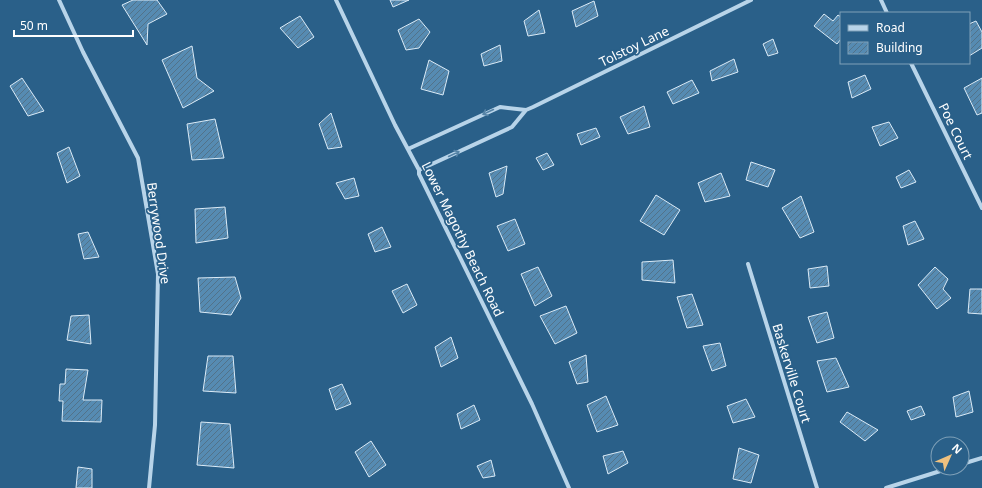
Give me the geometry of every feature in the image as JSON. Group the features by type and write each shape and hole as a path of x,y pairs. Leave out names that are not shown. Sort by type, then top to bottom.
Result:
{"street":[{"name":"Berrywood Drive","path":"59,0 83,52 138,158 158,274 155,425 149,488"},
{"name":"Lower Magothy Beach Road","path":"336,0 419,170 418,174 532,404 569,488"},
{"name":"Tolstoy Lane","path":"419,170 512,127 526,110 751,0"},
{"path":"880,0 886,12"},
{"name":"Poe Court","path":"911,64 982,208"},
{"path":"408,149 500,107 526,110"},
{"name":"Baskerville Court","path":"748,264 817,488"},
{"path":"970,462 982,458"},
{"path":"886,488 930,474"}],"building":[{"path":"133,0 157,0 167,14 148,24 147,45 122,5"},
{"path":"390,0 409,0 393,7"},
{"path":"594,1 598,16 576,27 572,11"},
{"path":"539,10 545,33 528,36 524,21"},
{"path":"824,14 833,21 838,15 840,16 840,40 837,44 814,26"},
{"path":"300,16 314,37 298,48 280,28"},
{"path":"419,19 430,32 419,48 406,50 398,30"},
{"path":"976,21 982,32 982,48 970,55 970,24"},
{"path":"773,39 778,53 768,56 763,44"},
{"path":"500,45 502,61 484,66 481,54"},
{"path":"192,46 197,78 214,91 183,108 162,60"},
{"path":"734,59 738,72 712,81 710,71"},
{"path":"429,60 449,71 443,95 421,89"},
{"path":"865,75 871,89 852,98 848,82"},
{"path":"22,78 44,111 28,116 10,86"},
{"path":"982,78 982,113 977,115 964,88"},
{"path":"692,80 699,93 673,104 667,92"},
{"path":"644,106 650,127 628,134 620,117"},
{"path":"331,113 342,147 328,149 319,124"},
{"path":"215,119 224,158 192,160 187,124"},
{"path":"889,122 898,138 880,146 872,127"},
{"path":"596,128 600,137 581,145 577,134"},
{"path":"69,147 80,176 67,183 57,153"},
{"path":"547,153 554,165 543,170 536,158"},
{"path":"751,162 775,170 768,187 746,180"},
{"path":"507,166 503,194 496,197 489,173"},
{"path":"909,170 916,182 901,188 896,177"},
{"path":"721,173 730,196 705,202 698,183"},
{"path":"354,178 359,196 345,199 336,183"},
{"path":"656,195 680,210 664,235 640,221"},
{"path":"801,196 814,232 800,238 782,208"},
{"path":"225,207 228,238 196,243 195,209"},
{"path":"515,219 525,244 508,251 497,226"},
{"path":"915,221 924,239 908,245 903,226"},
{"path":"382,227 391,247 375,252 368,234"},
{"path":"88,232 99,257 84,259 78,234"},
{"path":"673,260 675,283 642,280 642,262"},
{"path":"827,266 829,286 810,288 808,269"},
{"path":"538,267 552,296 535,306 521,274"},
{"path":"935,267 948,279 943,289 951,298 937,309 918,285"},
{"path":"235,277 241,298 231,315 200,312 198,278"},
{"path":"407,284 417,305 403,313 392,291"},
{"path":"970,289 982,289 982,314 968,313"},
{"path":"692,294 703,325 687,328 677,297"},
{"path":"566,306 577,333 555,344 540,316"},
{"path":"827,312 834,338 817,343 808,317"},
{"path":"89,315 91,344 67,340 71,316"},
{"path":"451,337 458,358 441,367 435,347"},
{"path":"720,343 726,366 712,371 703,346"},
{"path":"586,355 588,382 577,384 569,362"},
{"path":"208,356 233,356 236,393 203,391"},
{"path":"836,358 849,387 827,392 817,361"},
{"path":"66,369 88,370 83,400 102,400 101,422 62,421 63,401 59,401 60,384 65,384"},
{"path":"342,384 351,404 336,410 329,389"},
{"path":"969,391 973,412 956,417 953,397"},
{"path":"606,396 618,425 597,432 587,405"},
{"path":"746,399 755,417 733,423 727,406"},
{"path":"474,405 480,420 461,429 457,414"},
{"path":"921,406 925,415 911,420 907,411"},
{"path":"847,412 878,430 865,441 840,422"},
{"path":"201,422 230,424 234,468 197,465"},
{"path":"371,441 386,465 369,477 355,452"},
{"path":"739,448 759,455 751,483 733,479"},
{"path":"623,451 628,463 608,474 603,456"},
{"path":"491,460 495,476 483,478 477,466"},
{"path":"78,467 92,469 92,488 76,488"}]}
